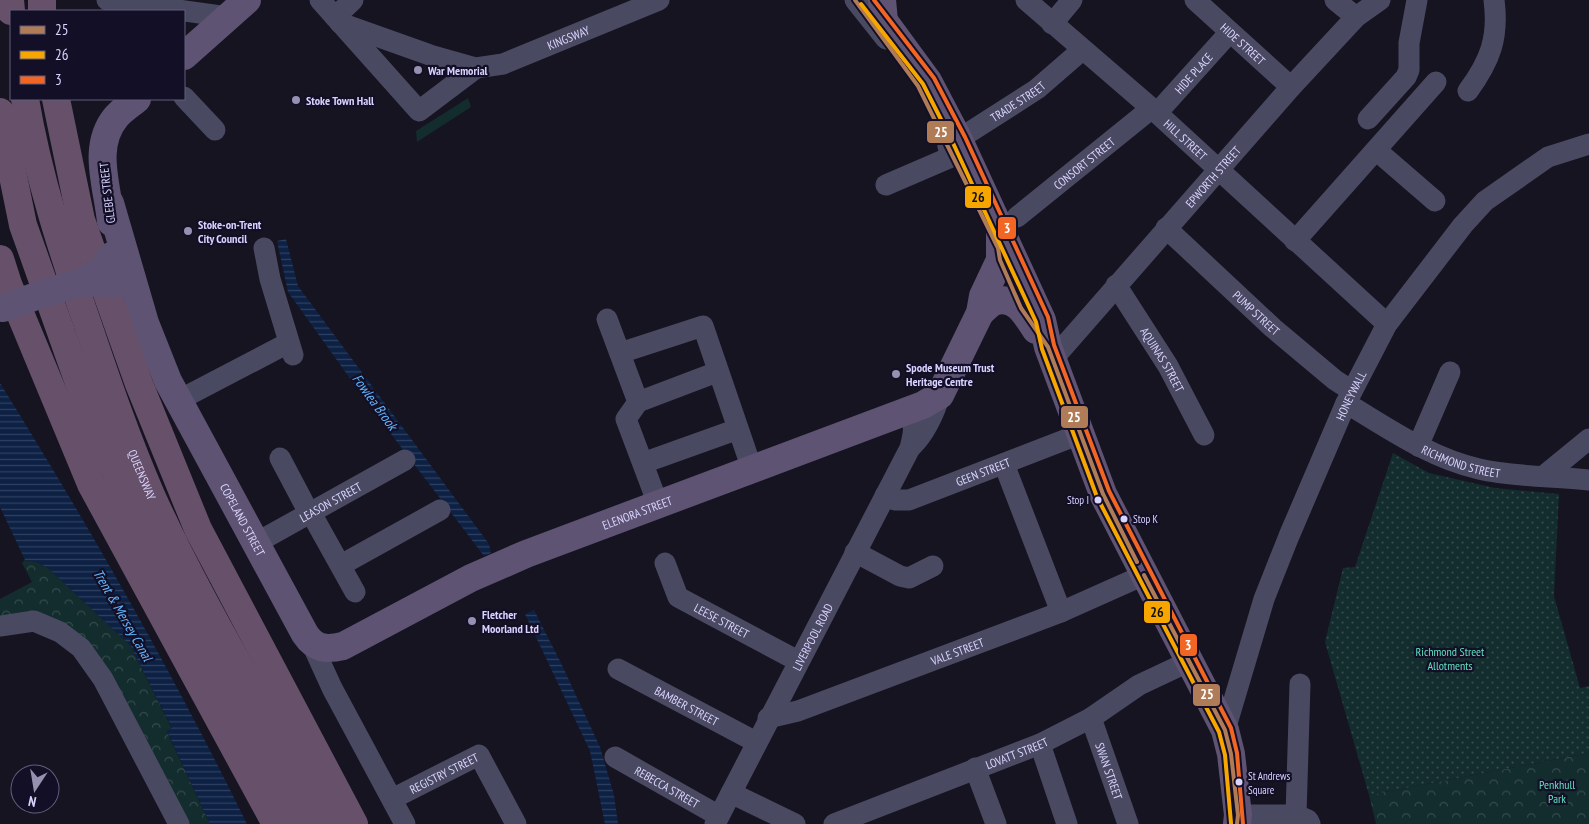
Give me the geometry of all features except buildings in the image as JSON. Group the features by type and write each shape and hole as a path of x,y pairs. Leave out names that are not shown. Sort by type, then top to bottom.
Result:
{"highway":[{"name":"QUEENSWAY","path":"25,100 32,136 64,254 118,414 151,495 216,622 284,743 326,824"},
{"path":"47,100 50,139 62,210 140,466"},
{"path":"56,100 81,220 139,384 198,528 354,824"},
{"name":"QUEENSWAY","path":"0,112 24,224 94,425 158,562 265,752 302,824"},
{"path":"0,149 10,222 34,315 44,371"},
{"path":"0,259 8,284 91,484 276,824"}],"main road":[{"path":"185,55 238,8"},
{"path":"883,11 928,81 954,143 1009,225 1042,320 1050,353 1103,494 1225,730 1231,754 1238,819"},
{"name":"GLEBE STREET","path":"2,308 80,283 105,268 111,256 112,237 110,203 102,169 104,140 116,118 136,100"},
{"name":"COPELAND STREET","path":"110,203 145,323 168,382 311,642"},
{"path":"1000,260 1009,225"},
{"name":"LIVERPOOL ROAD","path":"940,395 980,313 983,296 1000,260"},
{"name":"GLEBE STREET","path":"80,283 108,282 129,289 145,323"},
{"path":"980,313 996,301 1007,301 1021,308 1050,353"},
{"name":"ELENORA STREET","path":"311,642 321,648 343,646 471,578 526,554 923,405 940,395"}],"street":[{"path":"107,0 238,8"},
{"name":"KINGSWAY","path":"320,0 419,110 476,68"},
{"path":"338,20 353,0"},
{"name":"KINGSWAY","path":"338,20 430,55 476,68 503,64 659,0"},
{"path":"855,0 918,86 954,143 1021,308"},
{"path":"866,0 883,11"},
{"name":"HILL STREET","path":"1026,0 1155,111 1387,324"},
{"path":"1052,24 1072,0"},
{"name":"HIDE STREET","path":"1195,0 1291,87"},
{"path":"1335,0 1356,17"},
{"name":"EPWORTH STREET","path":"1050,353 1116,285 1291,87 1356,17 1380,0"},
{"path":"1368,119 1406,76 1409,70 1409,43 1417,0"},
{"path":"1468,91 1484,70 1490,56 1496,18 1494,0"},
{"name":"HIDE PLACE","path":"1155,111 1230,32"},
{"name":"TRADE STREET","path":"954,143 1037,89 1082,50"},
{"path":"1295,241 1436,82"},
{"path":"185,98 215,130"},
{"name":"CONSORT STREET","path":"1009,225 1155,111"},
{"path":"886,185 951,157 954,143"},
{"name":"HONEYWALL","path":"1225,730 1264,600 1349,397 1387,324 1462,225 1485,201 1548,157 1589,144"},
{"path":"1376,150 1435,201"},
{"name":"PUMP STREET","path":"1166,228 1273,328 1335,380 1349,397"},
{"path":"179,400 291,349 270,279 264,248"},
{"name":"AQUINAS STREET","path":"1116,285 1168,366 1204,435"},
{"path":"607,319 620,353 643,463 658,504"},
{"path":"620,353 703,326 717,372 752,469"},
{"path":"632,411 717,372"},
{"path":"1418,446 1450,372"},
{"name":"LIVERPOOL ROAD","path":"910,448 921,437 934,413 940,395"},
{"name":"RICHMOND STREET","path":"1349,397 1418,446 1440,457 1479,469 1589,480"},
{"name":"LIVERPOOL ROAD","path":"717,820 768,718 910,448 914,428 912,419 904,411"},
{"path":"643,463 738,429"},
{"name":"GEEN STREET","path":"885,496 894,500 909,500 1080,434"},
{"path":"1545,475 1589,439"},
{"path":"280,458 355,592"},
{"name":"LEASON STREET","path":"256,543 405,460"},
{"path":"1004,464 1061,612"},
{"path":"341,565 440,510"},
{"path":"856,552 900,576 909,578 933,566"},
{"name":"LEESE STREET","path":"665,563 678,597 798,661"},
{"name":"VALE STREET","path":"768,718 798,711 1061,612 1144,575"},
{"path":"0,626 34,621 60,632 81,648 102,679 179,824"},
{"name":"COPELAND STREET","path":"311,642 332,688 405,824"},
{"path":"332,688 332,668 337,654 343,646"},
{"name":"LOVATT STREET","path":"838,823 974,768 1040,744 1091,718 1139,685 1190,661"},
{"name":"BAMBER STREET","path":"618,669 756,742"},
{"path":"1238,819 1303,820 1300,684"},
{"name":"SWAN STREET","path":"1091,718 1128,824"},
{"path":"1040,744 1067,824"},
{"name":"REGISTRY STREET","path":"392,799 479,755 516,824"},
{"name":"REBECCA STREET","path":"615,757 717,820"},
{"path":"974,768 996,824"},
{"path":"731,793 795,824"}],"green space":[{"path":"468,98 471,107 417,142 416,131"},
{"name":"Richmond Street Allotments","path":"1393,453 1429,473 1495,488 1559,494 1554,596 1580,688 1589,686 1589,753 1369,795 1325,642 1343,568 1355,567"},
{"path":"25,560 37,562 48,568 130,645 172,729 167,732 210,824 185,824 86,648 0,621 0,599 32,582 22,563"},
{"name":"Penkhull Park","path":"1589,753 1589,824 1376,824 1369,795"}],"water":[{"name":"Fowlea Brook","path":"286,239 298,286 489,544 491,553 484,556 369,405 288,292 277,241"},
{"name":"Trent & Mersey Canal","path":"0,383 66,491 129,600 190,712 247,824 210,824 167,731 172,728 130,645 48,568 37,562 25,560 0,507"},
{"path":"534,610 600,747 614,795 618,824 605,824 590,751 525,614"}],"transit line":[{"name":"25","path":"855,0 918,86 998,248 1000,260 1021,308 1048,347 1103,494 1137,562"},
{"name":"3","path":"874,0 934,78 965,137 1048,317 1054,345 1109,491 1231,728 1237,753 1243,824"},
{"name":"26","path":"861,4 923,84 953,143 1036,322 1042,349 1097,497 1219,732 1225,755 1231,823"},
{"name":"25","path":"1144,575 1225,730 1231,754 1238,815 1237,824"}],"place":[{"name":"War Memorial","path":"418,70"},
{"name":"Stoke Town Hall","path":"296,100"},
{"name":"Stoke-on-Trent City Council","path":"188,231"},
{"name":"Spode Museum Trust Heritage Centre","path":"896,374"},
{"name":"Stop I","path":"1098,500"},
{"name":"Stop K","path":"1124,519"},
{"name":"Fletcher Moorland Ltd","path":"472,621"},
{"name":"St Andrews Square","path":"1239,782"}]}
